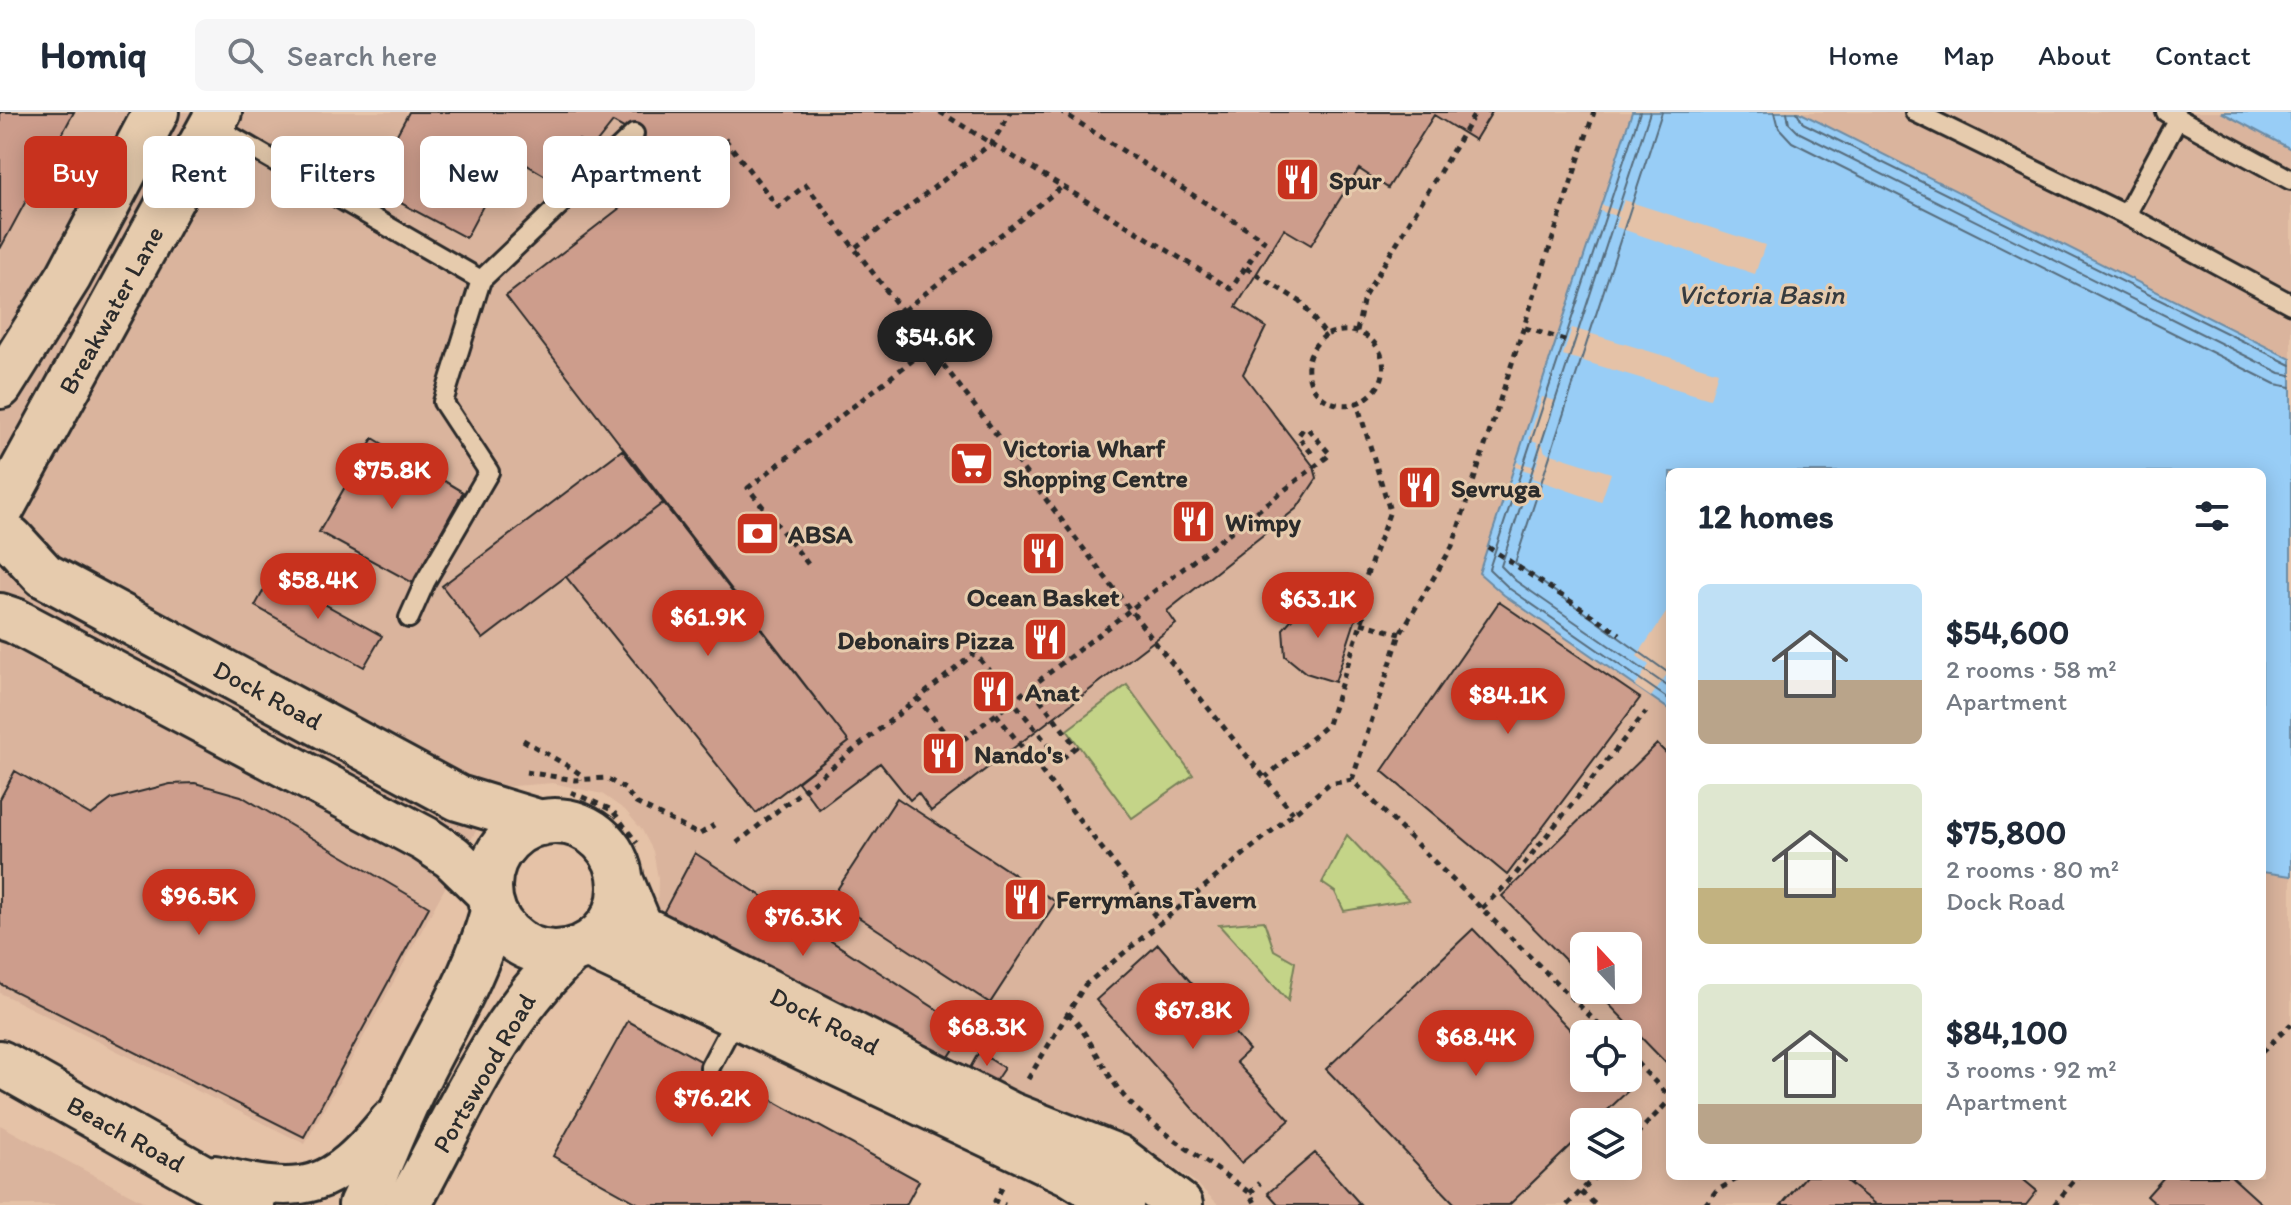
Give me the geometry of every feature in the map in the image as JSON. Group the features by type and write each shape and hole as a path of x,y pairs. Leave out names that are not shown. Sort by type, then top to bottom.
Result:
{"street":[{"name":"Breakwater Lane","path":"0,386 69,276 156,112"},
{"name":"Breakwater Lane","path":"3,533 216,118"},
{"name":"Dock Road","path":"3,533 44,575 458,798 551,806"},
{"name":"Dock Road","path":"0,616 15,621 425,839 452,857 491,902"},
{"path":"551,806 569,823 593,833 612,854 631,866 613,918 579,948 549,953 525,946 506,932 491,902 490,874 501,849 512,836 551,806"},
{"name":"Dock Road","path":"631,866 640,927 737,996 1070,1173 1121,1205"},
{"name":"Portswood Road","path":"361,1205 387,1154 410,1093 471,979 491,902"},
{"name":"Dock Road","path":"579,948 737,996 1011,1115 1117,1157 1180,1205"},
{"name":"Portswood Road","path":"408,1205 515,1011 541,978 579,948"},
{"name":"Beach Road","path":"0,1063 252,1205"},
{"name":"Portswood Road","path":"183,1166 267,1188 305,1184 338,1172 357,1158 410,1093"}],"lane":[{"path":"1915,112 2126,215 2291,304"},
{"path":"2126,215 2172,115 2291,180"},
{"path":"216,118 481,280"},
{"path":"409,618 425,582 489,472 443,402 481,280 634,134"},
{"path":"710,1067 737,996"}],"path":[{"path":"940,112 1231,289 1264,240 1062,112"},
{"path":"856,247 992,143 1011,112"},
{"path":"1357,331 1364,297 1476,112"},
{"path":"1352,780 1400,634 1452,547 1594,112"},
{"path":"730,145 778,207 806,185 1130,610 1293,813"},
{"path":"904,310 1062,187"},
{"path":"1246,268 1301,302 1326,335"},
{"path":"1525,328 1568,341"},
{"path":"1340,329 1357,331 1372,339 1382,353 1384,372 1379,388 1357,403 1342,407 1315,393 1308,378 1306,362 1311,350 1326,335 1340,329"},
{"path":"808,564 748,488 931,346"},
{"path":"1266,777 1328,724 1364,615 1358,599 1390,511 1357,403"},
{"path":"917,697 955,746 1327,457 1330,454 1308,429 1303,429 1298,436 1314,456"},
{"path":"1488,547 1620,634"},
{"path":"1361,623 1400,634"},
{"path":"737,843 975,653 1060,760 1076,747 1031,687"},
{"path":"1482,908 1511,880 1646,712"},
{"path":"996,714 1160,922"},
{"path":"523,740 573,769 580,774 580,780"},
{"path":"524,772 536,771 580,780 606,778 625,789 636,803 700,834 714,825"},
{"path":"1023,1087 1085,985 1329,784 1352,780"},
{"path":"1352,780 1594,1020"},
{"path":"551,806 612,810 634,836 631,866"},
{"path":"1068,1013 1076,1021 1098,1061 1131,1104 1250,1193 1256,1205"},
{"path":"2266,1048 2291,1024"},
{"path":"1642,1069 1666,1094"},
{"path":"1642,1128 1666,1102"},
{"path":"1567,1205 1593,1180"},
{"path":"1705,1205 1716,1191 1735,1180"},
{"path":"2054,1205 2075,1180"},
{"path":"1250,1193 1260,1183"},
{"path":"1001,1187 995,1201 1005,1205"},
{"path":"1581,1192 1596,1205"}],"shaded area":[{"path":"0,112 1632,112 1479,572 1504,595 1666,707 1666,1180 2266,1180 2266,873 2291,876 2291,1205 1219,1205 1195,1182 1116,1129 943,1074 657,917 658,878 653,851 642,830 625,810 602,794 553,783 500,787 305,1144 0,993"},
{"path":"1799,112 2221,112 2291,149 2291,359"},
{"path":"0,1125 50,1152 150,1205 0,1205"}],"green space":[{"path":"1127,685 1193,775 1132,818 1067,730"},
{"path":"1347,835 1409,900 1344,911 1335,892 1322,883"},
{"path":"1264,921 1274,950 1295,962 1288,1001 1219,925"}],"water":[{"name":"Victoria Basin","path":"1632,112 1799,112 2291,359 2291,876 2266,873 2266,468 1666,468 1666,707 1504,595 1479,573"},
{"path":"2221,112 2291,112 2291,149"}],"pier":[{"path":"1624,200 1765,245 1755,274 1616,227 1619,217 1600,211 1602,205 1620,211"},
{"path":"1572,328 1718,372 1710,399 1563,355"},
{"path":"1542,397 1556,401 1542,443 1545,452 1611,473 1601,502 1532,478 1534,473 1515,467 1517,462 1536,467 1540,454 1537,442 1529,439"},
{"path":"1666,613 1666,676 1651,697 1635,686 1649,665 1637,656"}],"building":[{"path":"0,112 74,112 61,136 24,136 24,205 0,249"},
{"name":"Victoria Wharf Shopping Centre","path":"409,112 1492,112 1475,140 1434,115 1388,188 1359,169 1311,245 1284,229 1236,307 1266,327 1243,374 1314,467 1317,478 1297,508 1167,611 1176,624 931,811 918,793 910,800 880,763 819,809 798,782 849,742 506,296 620,208 730,208 730,136 638,136 613,122 602,136 543,136 543,174 527,165 527,136 420,136 420,208 482,208 466,238 404,205 404,136 396,136"},
{"path":"373,438 463,492 413,583 319,532"},
{"path":"622,450 663,503 483,639 442,586"},
{"path":"663,503 849,742 756,813 566,577"},
{"path":"272,575 382,636 364,667 255,606"},
{"path":"1499,602 1640,698 1507,875 1382,771"},
{"path":"1314,604 1357,615 1335,682 1306,673 1285,656 1283,629 1301,608"},
{"path":"1657,744 1666,753 1665,1062 1642,1038 1642,1020 1624,1020 1609,1004 1642,1004 1642,932 1570,932 1570,965 1502,896"},
{"path":"15,771 91,815 112,799 170,784 195,783 241,796 429,907 304,1137 0,984 0,799"},
{"path":"897,798 1056,902 990,1003 831,899"},
{"path":"695,853 967,1029 943,1066 864,1015 858,1024 661,917"},
{"path":"1473,929 1570,1029 1570,1092 1627,1092 1610,1108 1570,1108 1570,1146 1509,1205 1456,1205 1326,1069"},
{"path":"1158,944 1249,1050 1236,1062 1290,1120 1241,1163 1096,1000"},
{"path":"628,1021 919,1181 906,1205 641,1205 553,1156"},
{"path":"979,1052 1004,1068 994,1083 970,1068"},
{"path":"1315,1153 1361,1205 1279,1205 1268,1193"},
{"path":"1803,1180 1845,1180 1876,1205 1781,1205"},
{"path":"1854,1180 2024,1180 2037,1191 2026,1205 1876,1205 1850,1184"},
{"path":"2161,1180 2235,1180 2263,1205 2157,1205 2147,1196"}],"place":[{"name":"Spur","path":"1298,180"},
{"name":"Victoria Wharf Shopping Centre","path":"972,463"},
{"name":"Sevruga","path":"1420,488"},
{"name":"Wimpy","path":"1194,522"},
{"name":"ABSA","path":"757,534"},
{"name":"Ocean Basket","path":"1043,554"},
{"name":"Debonairs Pizza","path":"1045,640"},
{"name":"Anat","path":"994,692"},
{"name":"Nando's","path":"943,754"},
{"name":"Ferrymans Tavern","path":"1025,899"}]}
